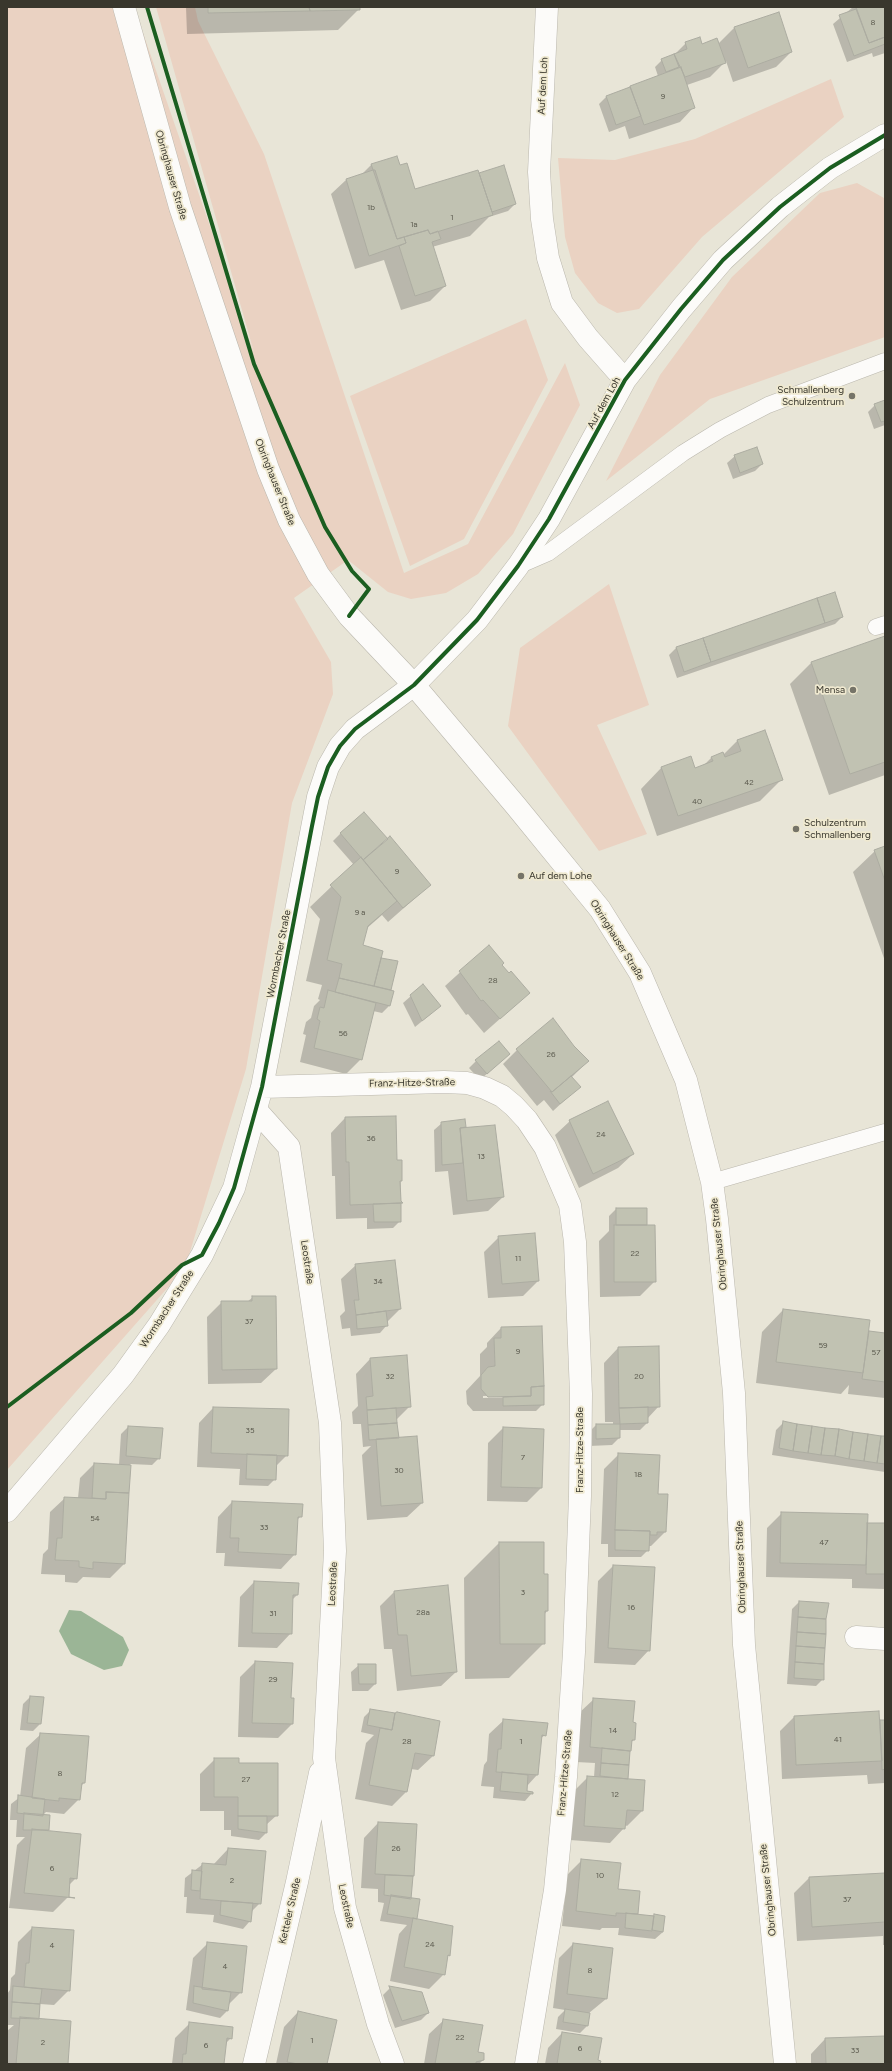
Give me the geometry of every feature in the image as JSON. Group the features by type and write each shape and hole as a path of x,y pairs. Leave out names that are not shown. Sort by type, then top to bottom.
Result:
{"street":[{"name":"Obringhauser Straße","path":"124,7 180,207 268,469 289,520 318,574 349,616 414,685 521,811 600,909 640,973 686,1080 712,1182 734,1394 744,1645 785,2064"},
{"name":"Auf dem Loh","path":"547,7 539,172 542,219 548,258 562,303 588,338 625,380"},
{"name":"Auf dem Loh","path":"414,685 477,620 518,566 549,519 625,380 681,308 723,260 780,208 830,168 883,141"},
{"name":"Wormbacher Straße","path":"7,1511 123,1375 159,1325 202,1255 234,1188 262,1087 312,826 318,797 328,767 340,746 355,728 414,685"},
{"name":"Franz-Hitze-Straße","path":"262,1087 444,1082 467,1083 484,1088 502,1096 527,1120 545,1147 570,1205 575,1242 581,1394 580,1496 574,1658 566,1777 555,1890 526,2064"},
{"name":"Leostraße","path":"256,1110 289,1147 330,1422 335,1551 324,1758 345,1908 378,2024 393,2064"},
{"path":"856,1637 885,1639"},
{"name":"Ketteler Straße","path":"254,2064 324,1758"}],"lane":[{"path":"518,566 548,553 683,453 720,430 768,405 885,361"},
{"path":"712,1182 885,1132"}],"shaded area":[{"path":"7,7 134,7 255,356 156,7 195,7 198,21 264,154 404,573 468,544 565,363 580,405 513,534 478,574 446,593 411,599 388,592 348,560 294,598 331,662 333,694 292,803 246,1069 185,1268 7,1470"},
{"path":"831,79 844,117 702,237 639,309 617,313 598,303 575,273 565,237 558,158 615,160 695,139"},
{"path":"857,183 884,198 885,202 885,337 710,399 606,481 660,375 732,277 820,193"},
{"path":"526,319 548,380 464,539 410,566 350,396"},
{"path":"609,584 649,705 597,725 647,834 599,851 508,726 520,648"},
{"path":"69,1610 81,1611 123,1637 129,1650 122,1666 104,1670 71,1654 59,1631"}],"building":[{"path":"208,7 309,7 310,11 208,13"},
{"path":"309,7 360,7 360,10 310,11"},
{"path":"856,7 885,7 885,37 869,43"},
{"path":"856,9 869,43 885,37 885,44 854,56 839,15"},
{"path":"779,12 792,52 748,68 734,27"},
{"path":"700,37 702,44 717,38 726,63 685,77 674,54 687,49 685,42"},
{"path":"674,54 679,67 666,72 661,59"},
{"path":"681,67 695,108 644,125 630,86"},
{"path":"630,87 641,116 616,125 606,96"},
{"path":"397,156 400,165 407,163 415,189 478,170 493,215 430,234 428,230 397,239 371,164"},
{"path":"504,165 516,204 492,212 479,173"},
{"path":"375,170 397,239 404,237 406,243 369,256 346,179"},
{"path":"428,230 430,234 438,231 441,239 432,242 446,286 415,296 399,246 406,243 404,237"},
{"path":"885,400 885,421 881,422 874,404"},
{"path":"757,447 763,464 740,473 734,455"},
{"path":"835,592 843,617 825,623 817,598"},
{"path":"817,598 825,623 711,662 703,638"},
{"name":"Mensa","path":"885,636 885,762 850,774 811,662"},
{"path":"703,638 711,662 684,672 676,647"},
{"path":"765,730 783,780 678,816 661,767 691,756 695,768 713,761 711,757 723,752 725,757 741,751 737,740"},
{"path":"364,812 388,839 363,860 340,833"},
{"path":"390,836 431,885 403,908 363,860"},
{"path":"885,846 885,881 874,850"},
{"path":"361,857 397,901 368,926 363,945 383,951 374,986 339,978 342,964 327,960 341,897 330,885"},
{"path":"489,945 504,963 502,965 509,973 511,971 530,993 500,1019 483,1000 481,1001 459,971"},
{"path":"381,958 398,961 391,990 374,986"},
{"path":"339,978 394,991 390,1006 335,992"},
{"path":"423,984 441,1006 422,1021 410,995"},
{"path":"328,990 376,1003 362,1060 314,1048 320,1021 317,1019 320,1007 324,1008"},
{"path":"553,1018 574,1046 589,1061 552,1092 516,1049"},
{"path":"499,1041 510,1054 487,1074 475,1060"},
{"path":"571,1076 581,1087 560,1104 550,1091 552,1092"},
{"path":"608,1101 634,1154 593,1174 569,1120"},
{"path":"396,1116 397,1160 402,1160 402,1181 400,1181 401,1201 403,1203 350,1205 349,1162 346,1162 345,1117"},
{"path":"465,1119 466,1127 460,1128 463,1163 442,1165 441,1122"},
{"path":"495,1125 504,1197 467,1201 460,1128"},
{"path":"401,1203 401,1222 374,1222 373,1204"},
{"path":"616,1208 647,1208 647,1225 616,1225"},
{"path":"614,1225 655,1225 656,1282 614,1282"},
{"path":"535,1233 539,1281 502,1284 498,1236"},
{"path":"395,1260 401,1309 356,1315 354,1300 359,1300 355,1264"},
{"path":"252,1296 276,1296 277,1369 222,1370 221,1301 252,1301"},
{"path":"783,1309 870,1320 863,1373 776,1362"},
{"path":"386,1311 388,1326 357,1329 356,1315"},
{"path":"542,1326 544,1386 531,1387 531,1396 488,1397 481,1389 481,1375 488,1367 495,1366 494,1338 501,1338 501,1327"},
{"path":"869,1331 885,1333 885,1382 862,1379"},
{"path":"659,1346 660,1407 619,1408 618,1347"},
{"path":"407,1355 411,1407 367,1410 366,1397 373,1396 370,1358"},
{"path":"544,1386 544,1405 503,1406 503,1397 531,1396 531,1387"},
{"path":"213,1407 289,1409 288,1456 211,1453"},
{"path":"648,1407 648,1423 620,1424 619,1408"},
{"path":"396,1408 397,1423 368,1425 367,1410"},
{"path":"783,1421 797,1424 793,1451 779,1448"},
{"path":"397,1423 399,1438 369,1440 368,1425"},
{"path":"596,1424 620,1424 620,1438 596,1439"},
{"path":"797,1424 812,1426 808,1453 793,1451"},
{"path":"128,1426 163,1428 160,1459 126,1456"},
{"path":"812,1426 825,1428 821,1455 808,1453"},
{"path":"503,1427 544,1429 542,1488 501,1487"},
{"path":"825,1428 839,1429 835,1456 821,1455"},
{"path":"839,1429 853,1432 849,1459 835,1456"},
{"path":"853,1432 868,1434 864,1461 849,1459"},
{"path":"868,1434 881,1436 877,1463 864,1461"},
{"path":"417,1436 423,1503 381,1506 376,1439"},
{"path":"881,1436 885,1436 885,1464 877,1463"},
{"path":"618,1453 660,1455 658,1494 668,1494 666,1532 657,1532 657,1535 650,1535 650,1531 615,1530"},
{"path":"247,1454 277,1455 276,1480 246,1479"},
{"path":"94,1463 131,1465 129,1493 106,1492 106,1499 92,1498"},
{"path":"106,1492 129,1493 125,1564 93,1562 93,1569 79,1567 79,1561 55,1560 57,1538 62,1538 64,1497 106,1499"},
{"path":"232,1501 303,1504 302,1517 298,1517 296,1555 238,1552 239,1538 230,1538"},
{"path":"781,1512 868,1514 866,1565 780,1563"},
{"path":"867,1523 885,1523 885,1574 866,1574"},
{"path":"615,1530 650,1531 649,1551 615,1550"},
{"path":"499,1542 544,1542 544,1574 548,1574 548,1611 545,1611 545,1644 500,1644"},
{"path":"613,1565 655,1567 650,1651 608,1648"},
{"path":"254,1581 299,1583 298,1595 293,1595 292,1634 252,1633"},
{"path":"448,1585 457,1672 411,1676 407,1635 398,1635 394,1591"},
{"path":"799,1601 829,1603 826,1619 798,1617"},
{"path":"798,1617 826,1619 826,1634 797,1632"},
{"path":"797,1632 826,1634 825,1648 796,1646"},
{"path":"796,1646 825,1648 824,1664 795,1662"},
{"path":"255,1661 293,1663 291,1698 294,1698 293,1724 252,1723"},
{"path":"795,1662 824,1664 824,1680 794,1678"},
{"path":"358,1664 376,1664 376,1684 359,1684"},
{"path":"30,1696 44,1697 41,1724 27,1723"},
{"path":"593,1698 635,1701 633,1722 636,1723 635,1740 632,1740 631,1751 590,1747"},
{"path":"370,1709 395,1713 392,1730 367,1725"},
{"path":"879,1711 882,1761 796,1765 794,1716"},
{"path":"397,1712 440,1721 434,1756 415,1753 407,1792 369,1785 380,1728 392,1730 395,1713"},
{"path":"503,1719 548,1723 546,1736 542,1735 538,1775 496,1772 498,1749 501,1749"},
{"path":"880,1720 885,1720 885,1769 882,1770"},
{"path":"40,1733 89,1736 85,1783 82,1783 80,1800 59,1798 59,1801 32,1798"},
{"path":"602,1748 630,1751 629,1765 601,1763"},
{"path":"214,1758 239,1758 239,1763 278,1763 278,1816 238,1816 238,1797 214,1797"},
{"path":"601,1763 629,1765 628,1779 600,1776"},
{"path":"502,1772 528,1775 527,1791 533,1792 533,1794 500,1791"},
{"path":"587,1776 645,1780 643,1811 627,1810 625,1829 584,1826"},
{"path":"18,1795 45,1799 43,1816 17,1813"},
{"path":"24,1813 50,1815 49,1830 23,1830"},
{"path":"238,1816 267,1816 267,1833 238,1829"},
{"path":"378,1822 417,1824 414,1876 375,1874"},
{"path":"32,1829 81,1834 77,1879 70,1878 69,1897 75,1898 24,1893"},
{"path":"228,1848 266,1851 261,1904 200,1899 202,1863 226,1865"},
{"path":"581,1859 621,1863 618,1889 640,1891 638,1914 616,1913 616,1916 576,1911"},
{"path":"192,1870 202,1871 200,1891 191,1890"},
{"path":"885,1873 885,1922 812,1927 809,1877"},
{"path":"385,1875 413,1876 411,1899 384,1895"},
{"path":"391,1895 420,1899 417,1919 387,1914"},
{"path":"221,1901 253,1903 251,1922 220,1915"},
{"path":"626,1913 654,1916 652,1931 625,1928"},
{"path":"654,1914 665,1916 663,1932 652,1930"},
{"path":"413,1918 453,1926 450,1956 448,1955 445,1975 404,1967"},
{"path":"32,1927 74,1930 70,1991 24,1987 26,1963 29,1963"},
{"path":"207,1942 247,1946 242,1993 202,1989"},
{"path":"573,1943 613,1948 607,1999 567,1994"},
{"path":"13,1986 42,1989 40,2004 12,2002"},
{"path":"194,1986 231,1992 228,2011 193,2003"},
{"path":"389,1986 422,1992 429,2013 402,2021"},
{"path":"12,2002 40,2004 39,2019 11,2018"},
{"path":"565,2009 590,2013 588,2026 563,2022"},
{"path":"298,2011 337,2020 327,2064 298,2064 287,2062"},
{"path":"20,2017 71,2021 68,2064 16,2064"},
{"path":"443,2019 483,2025 478,2052 484,2053 484,2060 476,2062 476,2064 435,2064"},
{"path":"189,2022 233,2027 232,2039 227,2038 224,2064 182,2064 183,2054 186,2054"},
{"path":"562,2032 602,2038 598,2060 601,2061 600,2064 557,2064"},
{"path":"885,2036 885,2064 826,2064 825,2038"}],"cycle path":[{"path":"147,7 254,364 325,527 352,571 369,589 349,616"},
{"path":"7,1407 131,1313 182,1265 202,1255 219,1223 234,1188 262,1087 318,797 328,767 340,746 355,729 414,685 477,620 518,566 549,519 625,380 681,309 723,260 780,207 830,168 885,135"}],"place":[{"name":"Schmallenberg Schulzentrum","path":"852,396"},
{"name":"Mensa","path":"853,690"},
{"name":"Schulzentrum Schmallenberg","path":"796,829"},
{"name":"Auf dem Lohe","path":"521,876"}]}
